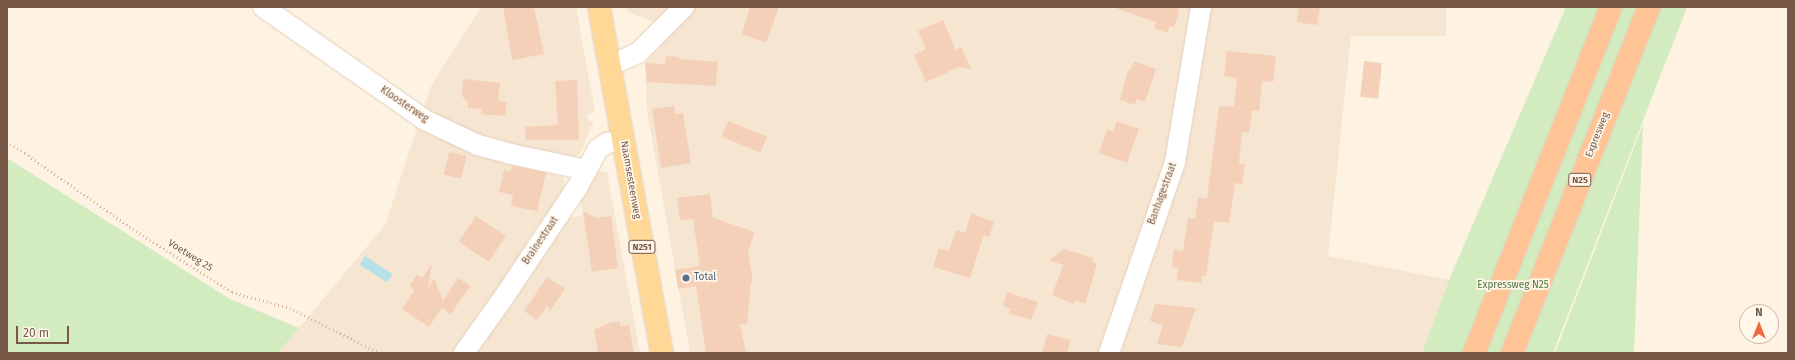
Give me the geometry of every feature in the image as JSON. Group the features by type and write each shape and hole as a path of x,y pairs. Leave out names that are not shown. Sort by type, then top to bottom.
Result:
{"highway":[{"path":"1474,353 1612,7"},
{"name":"Expresweg","path":"1512,353 1649,7"}],"main road":[{"name":"Naamsesteenweg","path":"599,7 662,353"}],"street":[{"name":"Kloosterweg","path":"263,7 425,120 478,145 511,154 586,170"},
{"path":"610,66 638,53 684,7"},
{"name":"Banhagestraat","path":"1109,353 1175,162 1200,7"},
{"name":"Brainestraat","path":"464,353 504,297 578,186 594,155 602,145 623,140"}],"path":[{"name":"Voetweg 25","path":"7,142 133,229 232,292 290,308 380,353"}],"shaded area":[{"path":"481,7 576,7 595,112 587,114 588,121 594,121 580,154 570,158 550,153 546,173 563,177 565,186 546,218 540,223 527,242 544,252 567,218 583,215 581,204 579,203 599,171 607,172 640,353 278,353 385,225 431,86"},
{"path":"627,7 1446,7 1446,36 1351,36 1328,256 1449,280 1422,353 690,353 647,111 645,63 669,37 654,22 628,12"}],"green space":[{"name":"Expressweg N25","path":"1566,7 1687,7 1553,353 1422,353 1449,280"},
{"path":"1643,124 1634,353 1555,353"},
{"path":"7,158 230,299 299,328 278,353 7,353"}],"water":[{"path":"365,256 393,274 387,282 360,264"}],"building":[{"path":"503,7 534,7 544,54 512,60"},
{"path":"750,7 779,7 766,43 742,34"},
{"path":"1118,7 1179,7 1177,12 1179,13 1174,27 1170,26 1167,33 1154,28 1156,22 1118,9"},
{"path":"1299,7 1320,7 1317,25 1297,22"},
{"path":"943,20 956,50 961,47 971,69 959,67 926,82 914,55 926,49 918,31"},
{"path":"1227,51 1276,56 1273,82 1262,81 1259,111 1252,110 1249,133 1242,132 1239,163 1245,164 1242,184 1235,183 1229,223 1214,221 1206,276 1202,276 1201,283 1177,280 1178,268 1172,267 1174,250 1183,251 1188,218 1195,219 1198,197 1207,199 1219,106 1234,107 1237,78 1224,76"},
{"path":"666,56 679,57 679,59 718,62 716,86 647,82 645,63 665,64"},
{"path":"1134,61 1156,69 1145,102 1137,99 1135,105 1120,100 1128,70 1130,71"},
{"path":"1364,61 1382,63 1378,99 1360,97"},
{"path":"463,79 500,83 498,101 507,102 505,116 481,114 482,109 468,108 468,103 462,96"},
{"path":"577,80 579,140 526,140 525,127 558,125 555,81"},
{"path":"674,106 675,114 683,113 691,163 661,168 652,109"},
{"path":"728,121 767,137 761,152 722,137"},
{"path":"1117,121 1139,129 1127,163 1099,153 1107,130 1113,132"},
{"path":"449,152 467,156 461,178 444,174"},
{"path":"512,166 546,173 537,211 511,206 513,195 499,192 504,170 510,172"},
{"path":"710,194 713,218 755,232 748,251 753,282 751,282 747,325 740,324 746,353 706,353 696,286 678,289 675,270 700,266 693,219 680,220 677,198"},
{"path":"583,211 596,218 611,216 618,268 592,272"},
{"path":"971,213 994,222 989,237 984,235 970,278 933,267 939,248 949,251 956,230 965,233"},
{"path":"476,216 506,236 489,262 459,242"},
{"path":"1064,249 1093,258 1092,262 1097,264 1085,304 1076,300 1074,304 1052,295 1063,265 1049,260"},
{"path":"432,264 428,288 434,278 443,301 458,278 470,286 451,314 442,308 429,327 402,309 415,290 409,286 417,275 422,278"},
{"path":"547,277 565,289 549,312 548,305 537,320 524,311"},
{"path":"1007,292 1038,302 1031,320 1008,313 1011,309 1003,306"},
{"path":"1155,304 1196,308 1182,347 1157,344 1163,325 1150,321"},
{"path":"619,321 620,326 629,325 634,353 598,353 594,330 609,323"},
{"path":"1047,334 1071,340 1067,353 1042,353"}],"place":[{"name":"Total","path":"686,278"}]}
